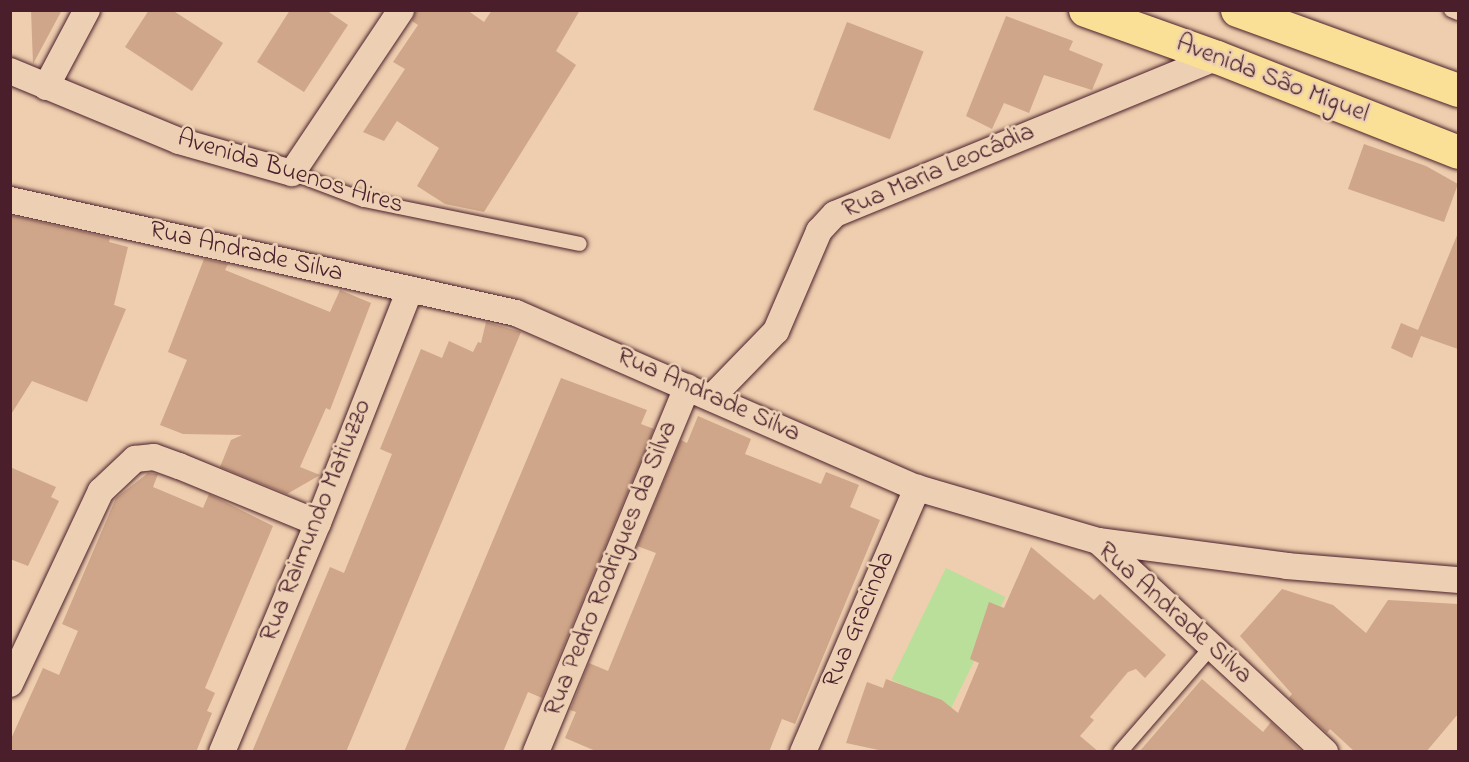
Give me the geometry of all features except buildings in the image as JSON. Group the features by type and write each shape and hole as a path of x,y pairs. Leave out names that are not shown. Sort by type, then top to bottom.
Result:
{"main road":[{"name":"Avenida São Miguel","path":"1084,10 1217,57 1458,152"},
{"name":"Avenida São Miguel","path":"1237,10 1458,90"}],"street":[{"path":"46,87 87,10"},
{"path":"292,173 401,10"},
{"name":"Rua Maria Leocádia","path":"712,397 767,342 819,231 835,214 1217,57"},
{"name":"Avenida Buenos Aires","path":"10,71 179,141 292,173"},
{"name":"Rua Andrade Silva","path":"10,200 516,313 917,488 1098,541 1325,752"},
{"name":"Rua Raimundo Matiuzzo","path":"222,752 318,523 410,289"},
{"name":"Rua Pedro Rodrigues da Silva","path":"536,752 687,387"},
{"path":"10,684 101,491 135,459 154,457 318,523"},
{"name":"Rua Gracinda","path":"803,752 917,488"},
{"path":"1098,541 1287,566 1458,580"}],"lane":[{"path":"1451,10 1458,14"},
{"name":"Avenida Buenos Aires","path":"292,173 364,200 580,244"},
{"path":"1120,752 1212,646"}],"green space":[{"path":"946,568 1005,597 951,708 892,679"}]}
